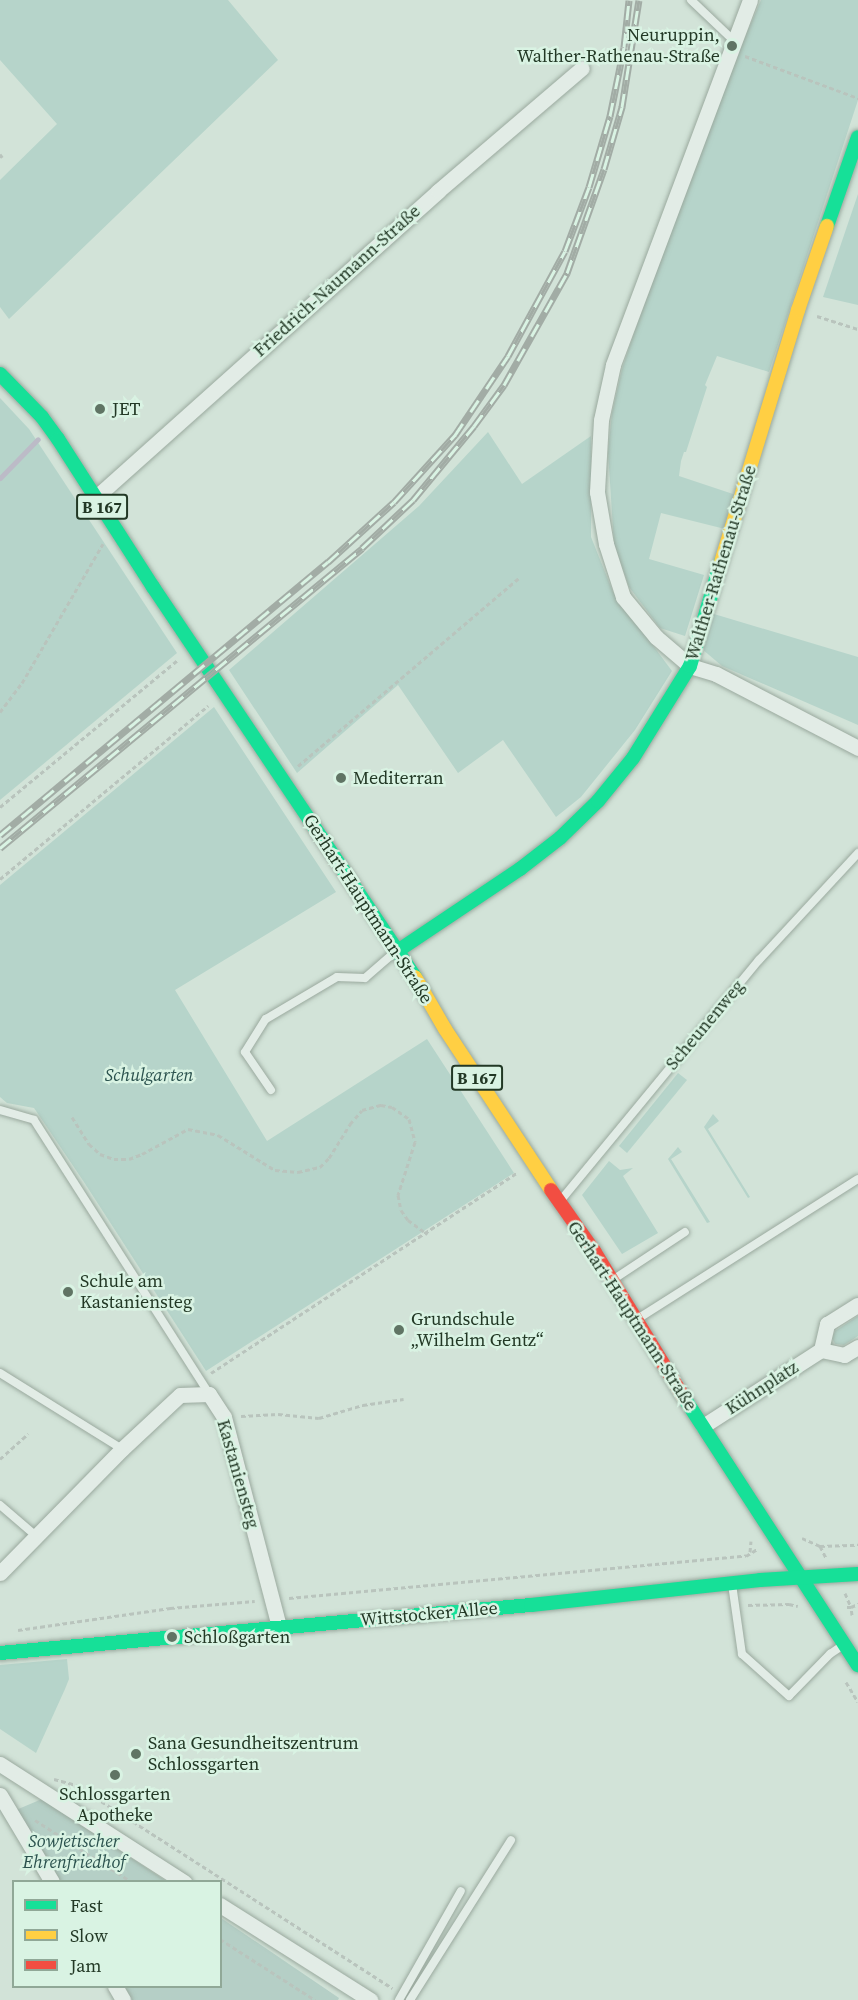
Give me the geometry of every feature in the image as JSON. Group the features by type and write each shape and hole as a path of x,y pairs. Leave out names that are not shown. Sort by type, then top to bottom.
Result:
{"main road":[{"name":"Walther-Rathenau-Straße","path":"399,950 520,869 561,838 590,809 633,758 690,666 798,310 858,137"},
{"name":"Gerhart-Hauptmann-Straße","path":"0,374 42,417 399,950 446,1029 559,1203 613,1280 635,1320 766,1527 803,1577 858,1665"},
{"name":"Wittstocker Allee","path":"0,1653 732,1583 858,1574"}],"street":[{"path":"750,0 613,365 601,431 597,492 606,544 623,597 656,638 690,666 716,674 858,748"},
{"name":"Friedrich-Naumann-Straße","path":"95,498 438,190 582,68"},
{"path":"858,1305 827,1324 821,1350 844,1355 858,1347"},
{"name":"Kühnplatz","path":"703,1426 821,1350"},
{"path":"0,1573 34,1535 180,1395 209,1394"},
{"name":"Kastaniensteg","path":"209,1394 224,1417 279,1627"},
{"path":"0,1764 182,1880"},
{"path":"4,1802 51,1880"},
{"path":"222,1906 348,1994 370,2000"}],"lane":[{"path":"691,0 732,46"},
{"name":"Scheunenweg","path":"559,1203 759,960 858,853"},
{"path":"271,1090 245,1052 266,1019 337,977 364,978 399,950"},
{"path":"0,1110 34,1120 209,1394"},
{"path":"635,1320 858,1179"},
{"path":"613,1280 685,1233"},
{"path":"0,1373 122,1449"},
{"path":"0,1505 34,1535"},
{"path":"732,1583 742,1654 789,1696 830,1654 846,1644"},
{"path":"410,2000 511,1840"},
{"path":"400,1997 461,1891"}],"path":[{"path":"732,46 858,99"},
{"path":"798,310 858,329"},
{"path":"0,712 22,683 94,558 116,528"},
{"path":"283,779 520,577"},
{"path":"0,807 184,655"},
{"path":"0,879 214,701"},
{"path":"72,1117 89,1144 100,1154 114,1159 129,1159 142,1154 188,1129 218,1136 275,1170 298,1172 320,1167 362,1110 381,1105 392,1107 409,1119 415,1142 398,1195 401,1210 408,1220 427,1234"},
{"path":"202,1380 518,1173"},
{"path":"224,1417 278,1414 318,1418 363,1405 404,1399"},
{"path":"0,1459 28,1434"},
{"path":"796,1534 820,1546 858,1545"},
{"path":"12,1631 170,1608 747,1556 750,1552"},
{"path":"30,1783 50,1779 76,1785 221,1880"},
{"path":"4,1802 130,1880"},
{"path":"222,1881 400,1997"},
{"path":"222,1940 315,2000"}],"green space":[{"path":"0,0 228,0 278,60 9,319 0,307 0,180 57,124 0,60"},
{"path":"761,0 858,0 858,100 769,372 717,356 705,385 707,387 681,461 679,476 736,495 725,529 661,513 649,559 704,575 685,636 660,628 629,587 614,544 608,452 612,413 622,369 635,330 730,72"},
{"path":"858,194 858,305 823,297"},
{"path":"0,398 29,429 177,653 0,800"},
{"path":"488,432 522,484 591,436 591,537 613,592 672,671 635,730 581,797 556,817 503,740 458,773 398,685 297,773 229,670 419,506"},
{"path":"714,614 858,657 858,725 722,666 702,649"},
{"name":"Schulgarten","path":"214,707 336,892 175,990 267,1141 427,1039 514,1173 206,1371 34,1108 7,1103 0,1097 0,885"},
{"path":"678,1073 687,1080 627,1153 619,1146"},
{"path":"713,1114 719,1121 708,1129 750,1197 748,1198 704,1127"},
{"path":"678,1147 682,1152 671,1159 710,1222 707,1223 668,1159"},
{"path":"609,1161 620,1170 633,1168 623,1176 658,1233 622,1254 582,1195"},
{"path":"858,1316 858,1336 844,1345 835,1344 832,1338 835,1331"},
{"path":"67,1659 69,1679 36,1753 0,1729 0,1665"},
{"name":"Sowjetischer Ehrenfriedhof","path":"42,1799 164,1880 58,1880 16,1810"},
{"path":"222,1919 339,1998 338,2000 130,2000 123,1988 222,1988"}],"waterway":[{"path":"0,478 38,439"}],"railway":[{"path":"0,835 328,562 394,502 455,435 508,356 565,251 589,187 610,116 624,47 629,0"},
{"path":"0,848 362,548 413,500 474,426 504,385 567,273 604,169 622,107 639,0"}],"traffic: fast":[{"path":"827,226 858,137"},
{"path":"0,374 42,417 58,439 153,587 415,977"},
{"path":"399,950 520,869 560,838 598,801 633,758 690,666 721,562"},
{"path":"683,1396 858,1665"},
{"path":"0,1653 531,1605 760,1580 858,1574"}],"traffic: slow":[{"path":"721,562 798,310 827,226"},
{"path":"415,977 445,1029 551,1190"}],"traffic: jam":[{"path":"551,1190 594,1251 683,1396"}],"place":[{"name":"Neuruppin, Walther-Rathenau-Straße","path":"732,46"},
{"name":"JET","path":"100,409"},
{"name":"Mediterran","path":"341,778"},
{"name":"Schule am Kastaniensteg","path":"68,1292"},
{"name":"Grundschule „Wilhelm Gentz“","path":"399,1330"},
{"name":"Schloßgarten","path":"172,1637"},
{"name":"Sana Gesundheitszentrum Schlossgarten","path":"136,1754"},
{"name":"Schlossgarten Apotheke","path":"115,1775"}]}
